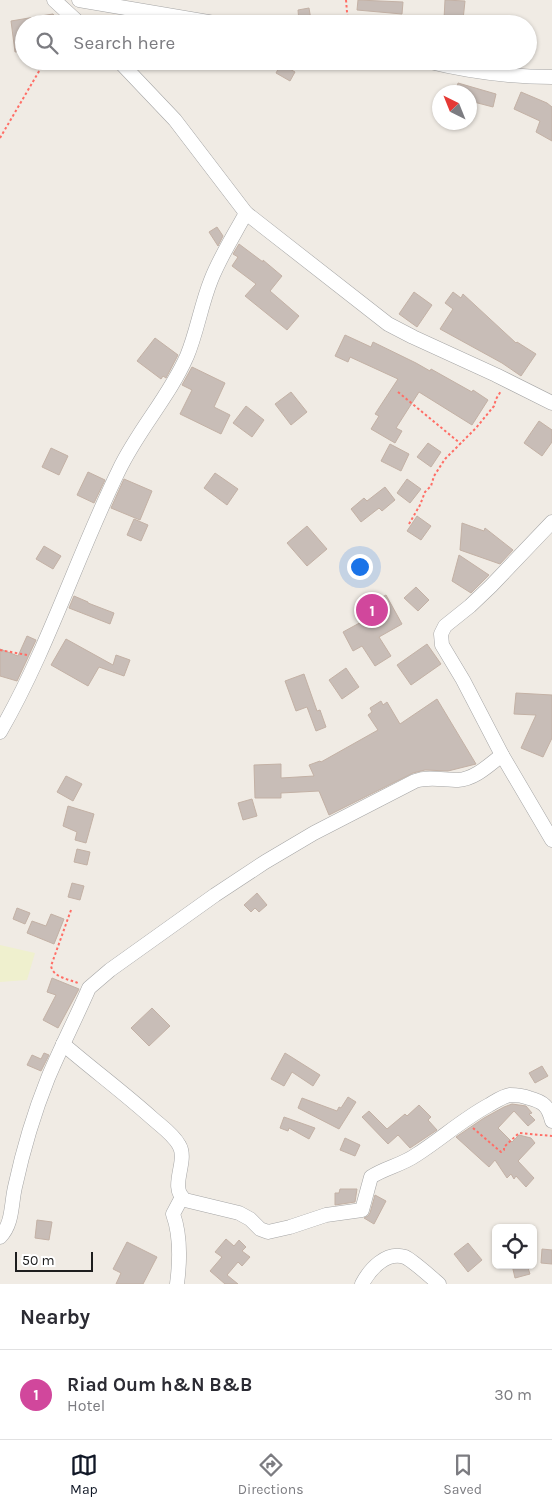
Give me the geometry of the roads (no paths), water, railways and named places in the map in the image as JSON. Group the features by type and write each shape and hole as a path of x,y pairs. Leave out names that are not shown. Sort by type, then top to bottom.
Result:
{"street":[{"path":"54,0 70,15"},
{"path":"79,0 167,15"},
{"path":"127,70 174,120 246,213 388,324 413,338 507,380 552,403"},
{"path":"472,70 529,77 552,77"},
{"path":"0,732 4,716 37,657 118,470 188,355 211,278 246,213"},
{"path":"552,522 491,586 445,626 441,634 442,645 463,680 502,756 552,840"},
{"path":"0,1237 6,1229 9,1220 16,1180 34,1117 48,1078 89,988 110,970 215,895 314,833 415,781 430,778 464,779 478,773 502,756"},
{"path":"63,1044 137,1105 178,1143 182,1152 179,1189 182,1197 186,1200 239,1213 250,1219 260,1229 268,1232 326,1215 362,1210 371,1177 408,1160 464,1120 501,1098 510,1095 526,1097 541,1102 549,1110 552,1121"},
{"path":"177,1284 179,1263 176,1223 173,1214 182,1197"},
{"path":"362,1284 379,1262 397,1256 409,1259 439,1284"}],"place":[{"name":"Riad Oum h&N B&B","path":"372,610"}]}
